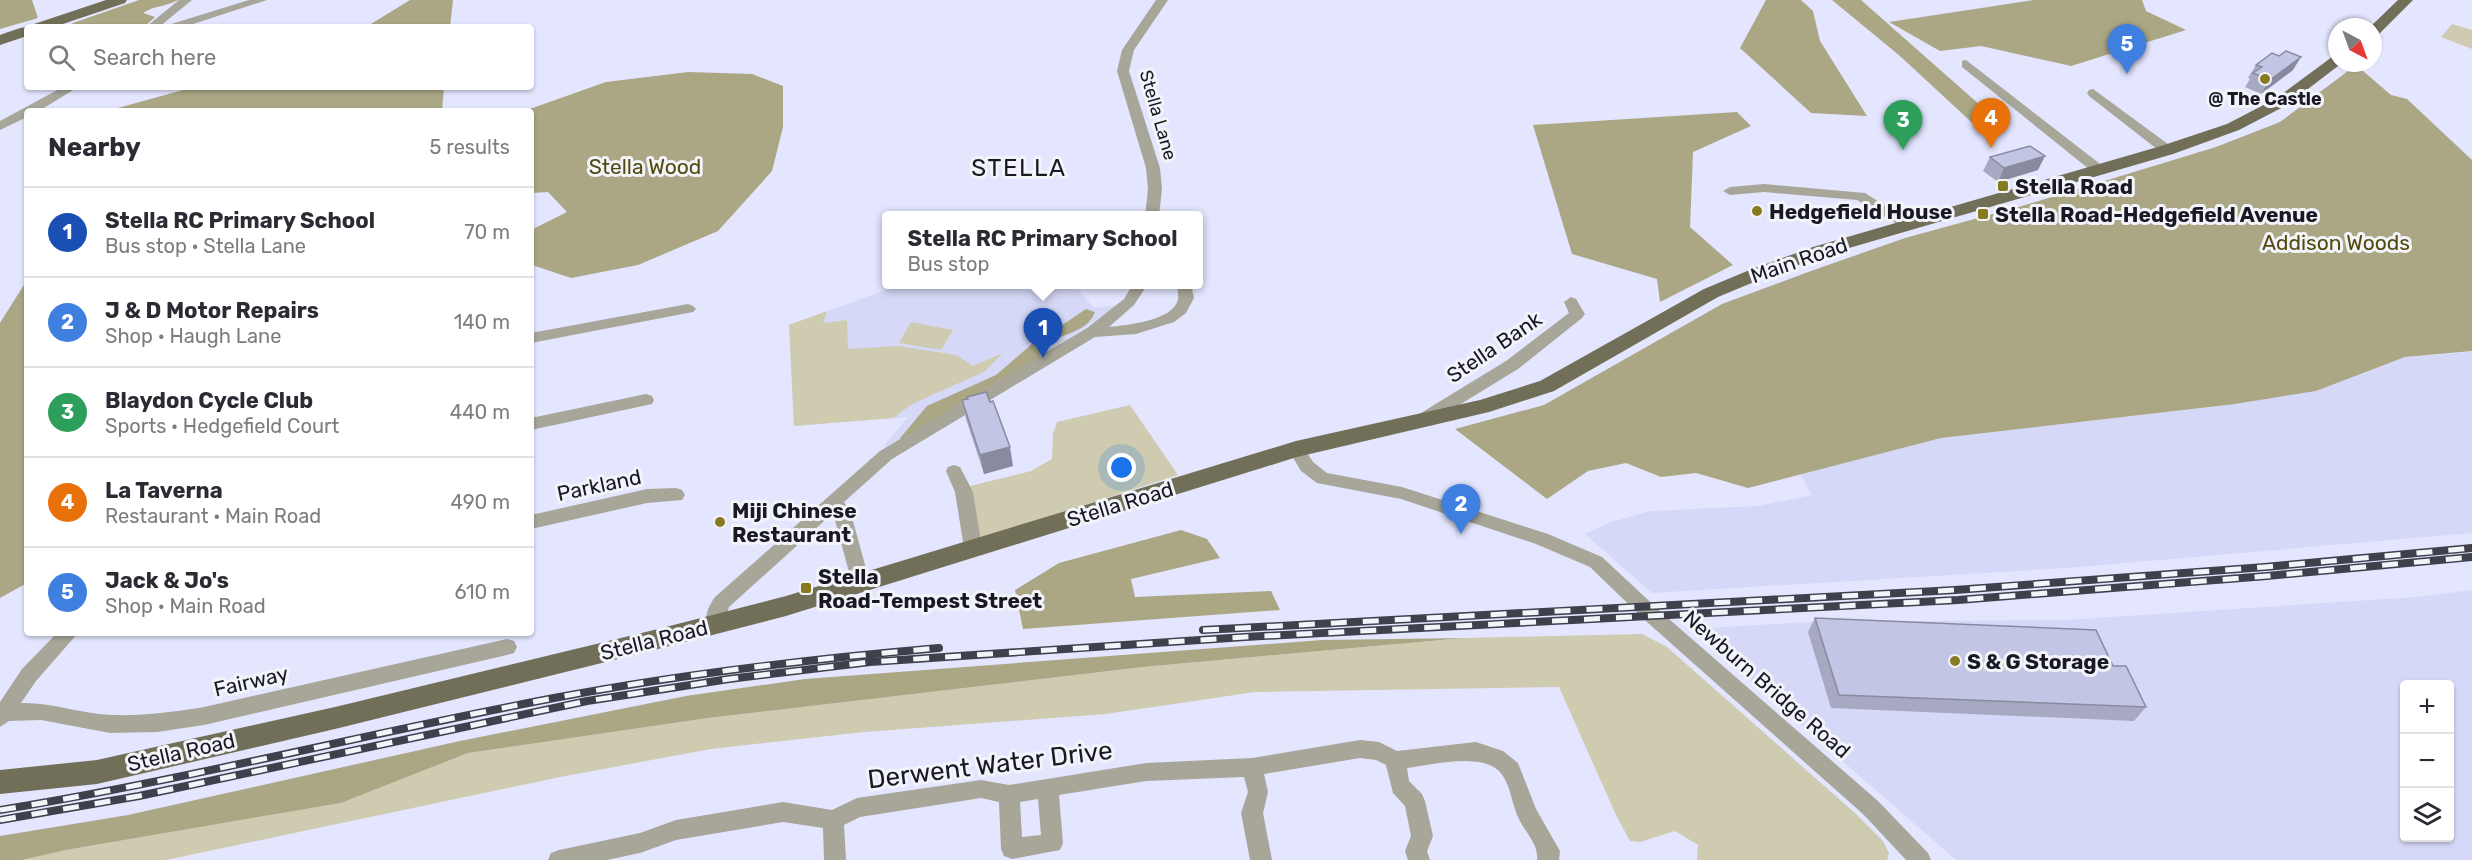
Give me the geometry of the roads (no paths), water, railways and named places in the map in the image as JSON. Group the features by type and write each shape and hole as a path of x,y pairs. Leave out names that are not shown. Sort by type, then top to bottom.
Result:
{"main road":[{"path":"48,24 120,0"},
{"path":"2382,24 2406,0"},
{"path":"0,40 24,32"},
{"name":"Main Road","path":"1296,449 1482,407 1548,386 1711,293 1819,251 2167,150 2233,127 2281,102 2328,67"},
{"name":"Stella Road","path":"0,782 107,769 335,718 716,624 861,583 1296,449"}],"street":[{"path":"155,24 167,10 186,0"},
{"path":"182,24 261,0"},
{"name":"Stella Lane","path":"1153,211 1155,189 1153,168 1123,71 1128,50 1162,0"},
{"path":"1966,64 2099,170"},
{"path":"35,108 67,90"},
{"path":"2093,93 2167,150"},
{"path":"0,126 24,114"},
{"path":"1730,191 1764,188 1860,196 1907,224"},
{"path":"716,624 717,609 722,602 886,455 1092,332 1129,302 1139,289"},
{"path":"1092,332 1131,331 1161,322 1182,305 1187,292 1186,289"},
{"name":"Stella Bank","path":"1422,420 1512,365 1577,315 1571,302"},
{"path":"534,337 688,309"},
{"path":"534,423 646,400"},
{"name":"Newburn Bridge Road","path":"1296,449 1305,466 1313,474 1323,479 1402,493 1577,552 1613,576 1654,617 1871,808 1920,860"},
{"path":"954,471 964,492 973,548"},
{"name":"Parkland","path":"534,521 647,496 676,495"},
{"path":"835,501 842,514 861,583"},
{"path":"2,716 29,675 66,636"},
{"name":"Fairway","path":"2,716 41,711 110,724 168,721 204,716 507,647"},
{"name":"Derwent Water Drive","path":"833,820 857,808 981,789 1009,794 1146,772 1252,767 1360,748 1378,750 1395,760 1476,751 1496,757 1511,768 1527,813 1549,851 1548,860"},
{"path":"1395,760 1400,786 1415,801 1422,836 1416,851 1419,860"},
{"path":"1252,767 1258,792 1252,813 1261,860"},
{"path":"1009,794 1012,849 1036,853 1052,843 1048,789"},
{"path":"559,860 640,843 676,830 783,812 833,820 835,860"}],"railway":[{"path":"1203,630 1955,590 2265,567 2472,548"},
{"path":"0,820 139,796 587,701 729,679 870,662 1245,637 1958,600 2267,576 2472,557"},
{"path":"0,810 139,785 602,689 746,668 939,648"}],"place":[{"name":"Jack & Jo's","path":"2127,74"},
{"name":"@ The Castle","path":"2265,79"},
{"name":"La Taverna","path":"1991,148"},
{"name":"Blaydon Cycle Club","path":"1903,150"},
{"name":"Stella Road","path":"2003,186"},
{"name":"Hedgefield House","path":"1757,211"},
{"name":"Stella Road-Hedgefield Avenue","path":"1983,214"},
{"name":"Stella RC Primary School","path":"1043,358"},
{"name":"Miji Chinese Restaurant","path":"720,522"},
{"name":"J & D Motor Repairs","path":"1461,534"},
{"name":"Stella Road-Tempest Street","path":"806,588"},
{"name":"S & G Storage","path":"1955,661"}],"district":[{"name":"STELLA","path":"1019,168"}],"park label":[{"name":"Stella Wood","path":"645,166"},
{"name":"Addison Woods","path":"2336,242"}]}
